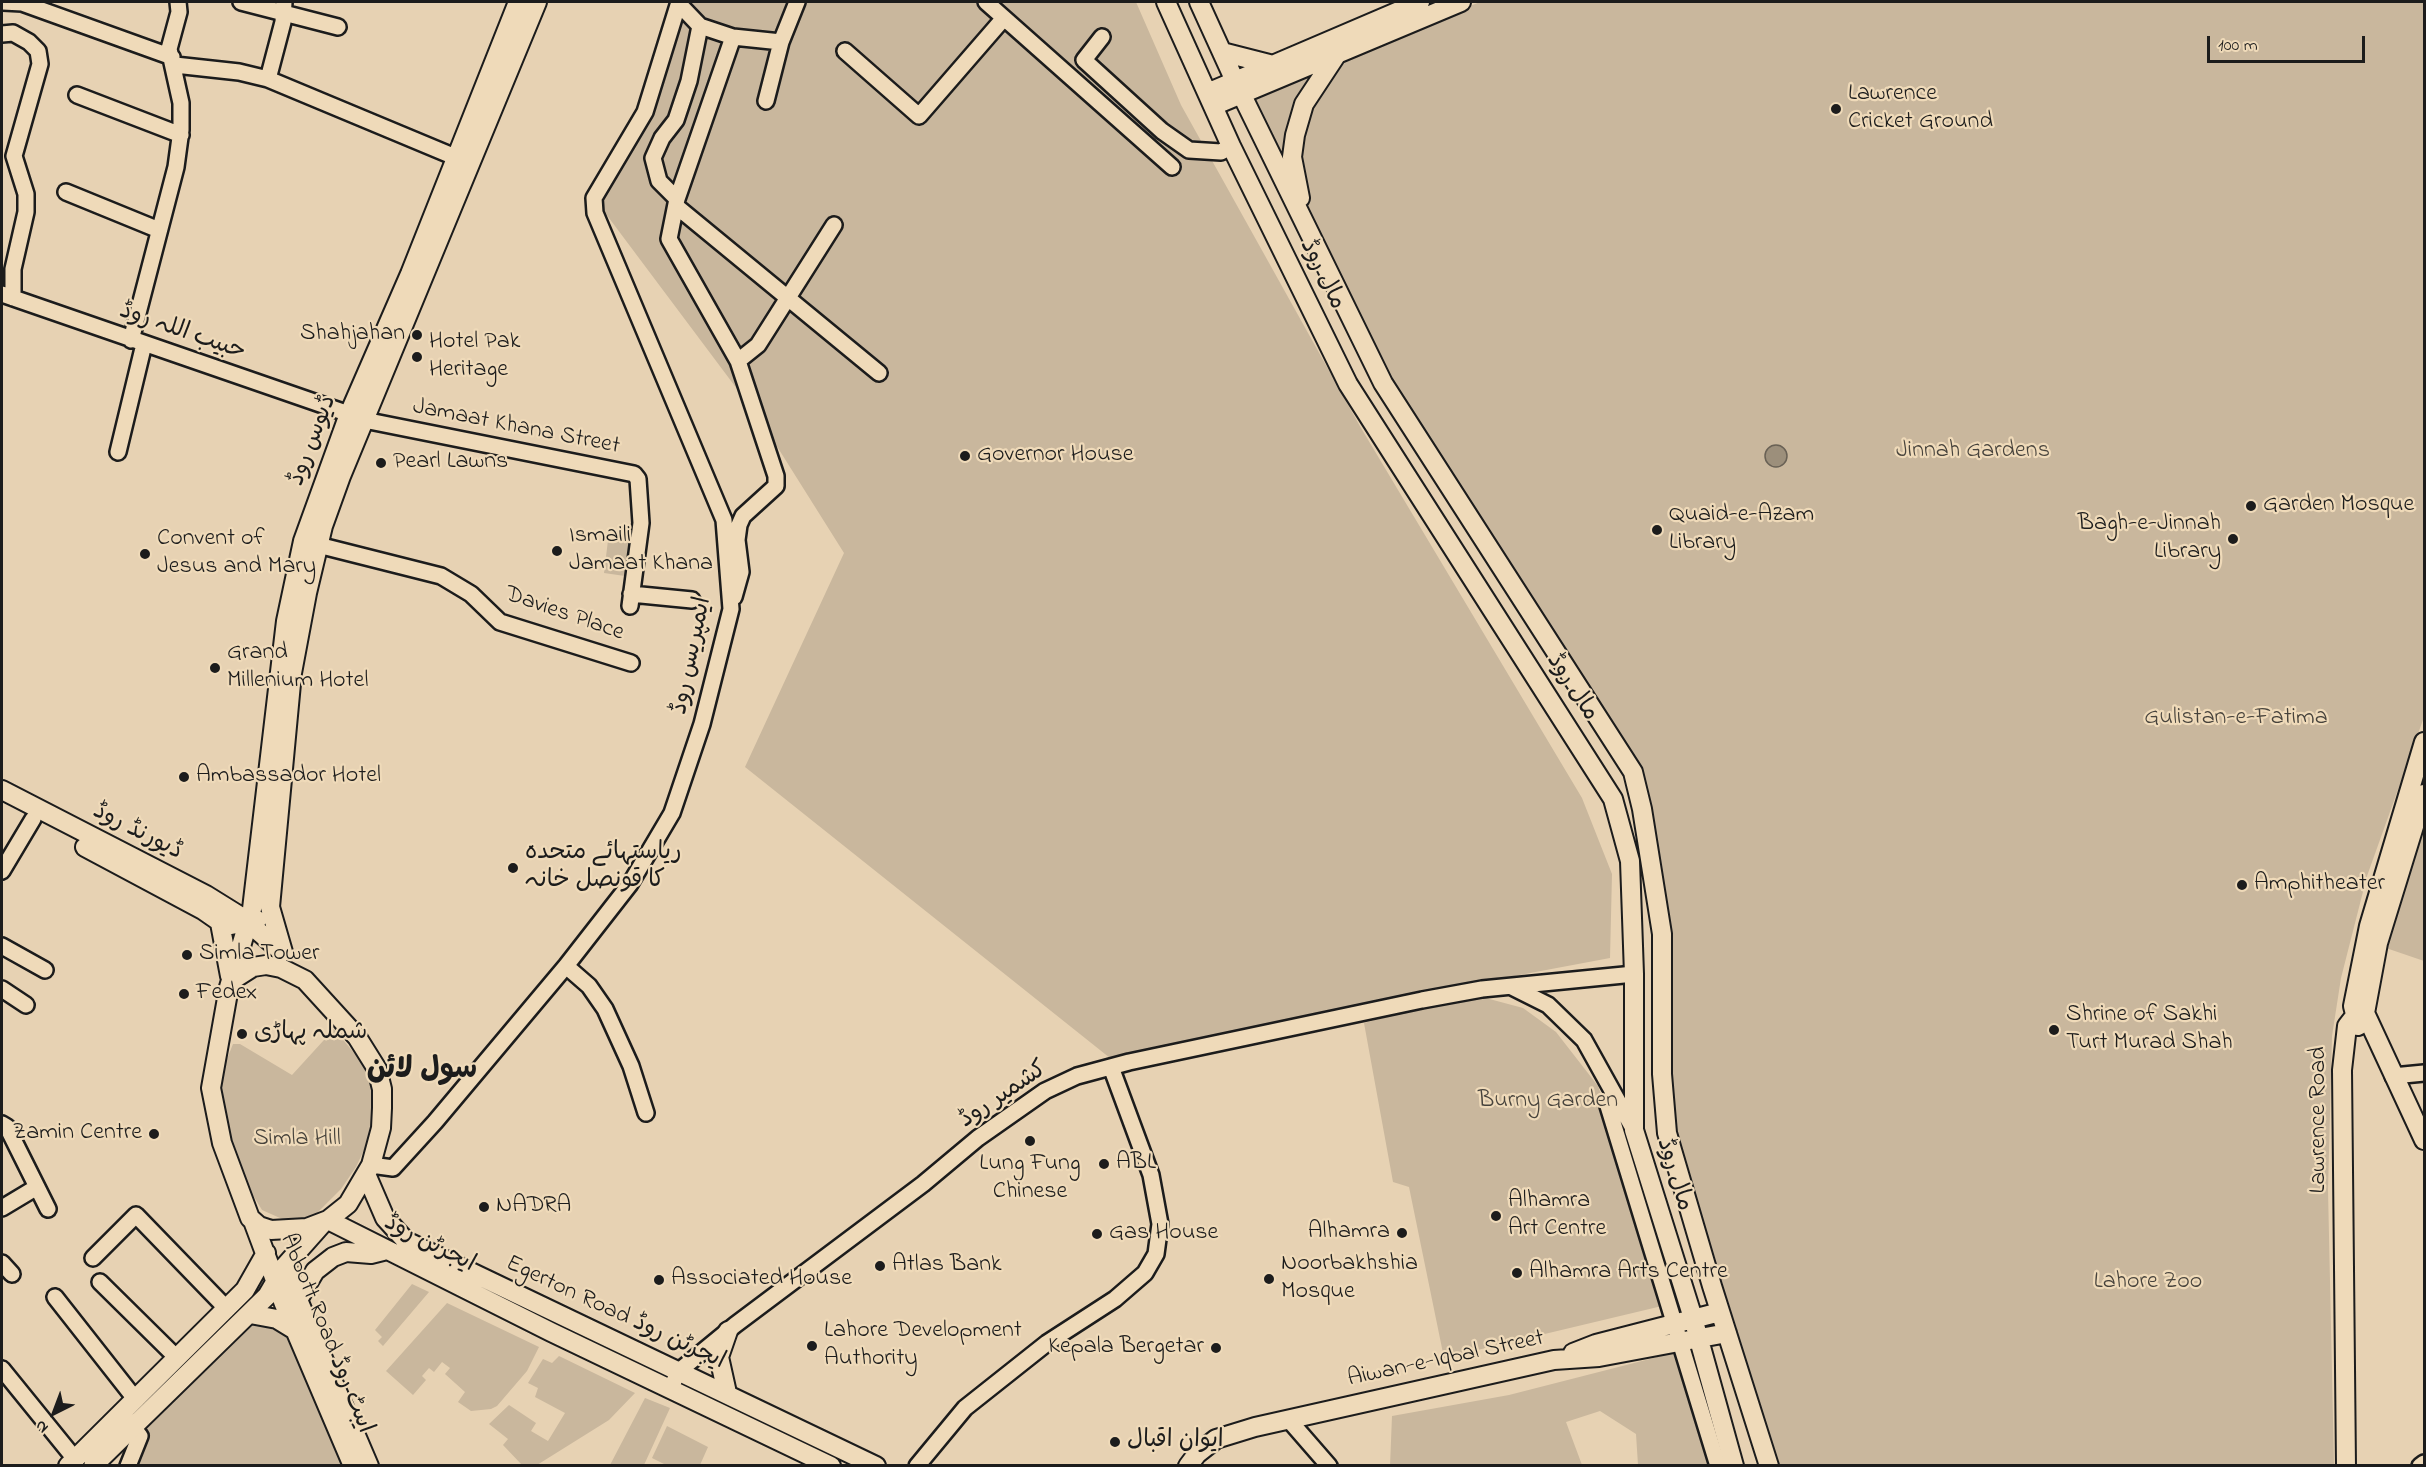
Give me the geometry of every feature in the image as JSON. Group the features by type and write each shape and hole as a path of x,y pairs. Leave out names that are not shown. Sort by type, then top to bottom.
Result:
{"main road":[{"name":"ڈیوس روڈ","path":"283,952 270,907 292,673 318,545 341,476 357,417 455,157 518,2"},
{"name":"ڈیوس روڈ","path":"231,981 249,923 286,621 303,541 537,2"},
{"name":"مال روڈ","path":"1166,2 1231,146 1348,384 1613,798 1629,861 1634,974 1634,1130 1693,1318 1734,1466"},
{"name":"مال روڈ","path":"1199,2 1238,87 1383,383 1633,772 1649,844 1662,933 1662,1074 1667,1132 1720,1312 1769,1466"},
{"path":"1238,87 1273,65 1420,2"},
{"path":"1210,99 1238,87 1338,53 1461,2"},
{"path":"1222,52 1273,65"},
{"path":"1302,215 1292,157 1295,135 1304,104 1338,53"},
{"path":"2393,1076 2381,1066 2364,1038 2354,996 2369,926 2424,742"},
{"name":"ڈیورنڈ روڈ","path":"2,790 206,895 249,923 283,952 305,980"},
{"name":"Lawrence Road","path":"2346,1466 2344,1046 2346,1026 2359,1015 2378,943 2424,794"},
{"name":"ڈیورنڈ روڈ","path":"2,802 203,910 220,923"},
{"path":"231,981 253,967 266,965 281,968 305,980 357,1037 377,1069 382,1089 381,1128 368,1170 348,1204 326,1221 308,1228 279,1231 267,1229 253,1221 232,1174 212,1101 212,1075 231,981 220,923 232,927 249,923 262,918 270,907"},
{"path":"2359,1015 2390,1063 2393,1076 2424,1140"},
{"path":"2344,1046 2353,1038 2364,1038"},
{"name":"Egerton Road ایجرٹن روڈ","path":"368,1170 385,1218 406,1241 876,1466"},
{"name":"Abbott Road ایبٹ روڈ","path":"253,1221 266,1253 369,1466"},
{"path":"283,1287 326,1221"},
{"name":"ایجرٹن روڈ","path":"326,1221 671,1388"},
{"path":"72,1462 128,1420 283,1287 346,1252 371,1254 384,1250"},
{"path":"93,1466 128,1420 135,1400 245,1290 266,1253"},
{"name":"Abbott Road ایبٹ روڈ","path":"283,1287 295,1330 353,1466"},
{"path":"1554,1360 1596,1344 1674,1322 1720,1312"},
{"path":"250,1314 277,1319 295,1330"},
{"path":"727,1393 718,1357 728,1331"},
{"name":"Aiwan-e-Iqbal Street","path":"1188,1466 1203,1449 1227,1435 1554,1360 1599,1357 1727,1333"},
{"name":"Egerton Road ایجرٹن روڈ","path":"671,1388 831,1466"}],"street":[{"path":"3,2 22,3 173,61 268,79 455,157"},
{"path":"118,452 159,230 176,167 181,135 181,102 169,49 179,12 178,2"},
{"path":"242,2 284,7 338,27"},
{"path":"766,101 781,42 797,2"},
{"path":"986,2 1172,167"},
{"path":"679,3 700,26 733,37 781,42"},
{"name":"ایمپریس روڈ","path":"368,1170 393,1168 435,1122 566,966 630,884 667,822 702,724 731,609 724,520 595,213 594,198 645,112 679,3"},
{"path":"268,79 284,7"},
{"path":"845,51 920,117 1004,18"},
{"path":"700,26 689,81 676,120 662,138 653,158 659,181 676,203 787,299 879,373"},
{"path":"2,34 13,33 29,42 38,51 40,64 14,156 26,194 26,212 7,296"},
{"path":"731,609 741,572 737,540 739,525 743,516 776,486 776,476 738,361 669,239 676,203 733,37"},
{"path":"1102,37 1083,60 1162,130 1189,150 1221,152 1231,146"},
{"path":"77,94 181,135"},
{"path":"66,192 159,230"},
{"path":"738,361 758,345 834,225"},
{"name":"حبیب اللہ روڈ","path":"7,296 357,417"},
{"name":"Jamaat Khana Street","path":"357,417 634,474 638,479 641,523 631,600 692,600"},
{"name":"Davies Place","path":"318,545 441,576 471,594 500,622 631,663"},
{"path":"2,871 33,819"},
{"path":"2,946 45,970"},
{"path":"566,966 589,986 605,1009 631,1066 646,1113"},
{"name":"کشمیر روڈ","path":"671,1388 679,1371 728,1331 877,1220 978,1138 1024,1105 1077,1076 1422,1000 1512,987 1634,974"},
{"path":"1512,987 1548,1005 1571,1026 1593,1052 1634,1130"},
{"path":"2,989 26,1005"},
{"path":"917,1466 965,1408 1047,1343 1115,1299 1145,1273 1156,1254 1160,1224 1151,1175 1111,1067"},
{"path":"2393,1076 2424,1073"},
{"path":"1613,1093 1608,1106 1718,1466"},
{"path":"2,1124 7,1127 48,1209"},
{"path":"2,1208 37,1187"},
{"path":"93,1258 136,1215 227,1309"},
{"path":"100,1282 177,1358"},
{"path":"55,1297 135,1400"},
{"path":"2,1368 72,1462"},
{"path":"128,1420 140,1436 128,1466"},
{"path":"1289,1420 1329,1466"},
{"path":"2420,1466 2424,1463"}],"green space":[{"name":"Governor House","path":"684,2 1136,2 1181,105 1361,428 1582,798 1612,874 1610,958 1360,1005 1110,1058 745,767 844,553 761,421 594,198 645,112"},
{"name":"Jinnah Gardens","path":"1480,2 2424,2 2424,717 2367,876 2341,978 2332,1036 2328,1190 2334,1465 1777,1465 1672,1131 1673,940 1643,770 1386,379 1246,96"},
{"path":"609,532 630,535 625,576 604,573"},
{"path":"2424,827 2424,961 2386,948"},
{"name":"Burny Garden","path":"1482,997 1523,1008 1556,1032 1598,1086 1610,1119 1662,1306 1444,1358 1409,1187 1393,1182 1364,1023 1422,1008"},
{"name":"Simla Hill","path":"334,1029 371,1073 375,1095 372,1133 356,1167 341,1189 315,1215 289,1222 262,1210 237,1169 219,1099 225,1064 233,1044 240,1044 292,1075"},
{"path":"412,1284 429,1292 383,1346 378,1341 382,1337 375,1330"},
{"path":"447,1303 539,1347 527,1371 497,1406 491,1409 471,1411 458,1402 465,1392 445,1374 450,1368 442,1362 434,1372 429,1368 422,1376 426,1380 413,1395 386,1371"},
{"path":"259,1316 285,1333 342,1465 122,1466 126,1444"},
{"path":"1677,1352 1712,1465 1638,1465 1636,1434 1600,1411 1566,1422 1582,1465 1390,1466 1392,1416 1509,1395"},
{"path":"559,1356 635,1393 609,1420 537,1465 522,1465 503,1445 508,1439 489,1424 509,1405 536,1423 531,1431 548,1441 565,1413 535,1397 538,1388 528,1383 543,1359 552,1363"},
{"path":"645,1398 670,1408 644,1465 610,1465"},
{"path":"667,1426 708,1447 700,1465 666,1465 652,1458"}],"shaded area":[{"path":"1776,445 1784,448 1787,456 1784,464 1776,467 1768,464 1765,456 1768,448"}],"place":[{"name":"Lawrence Cricket Ground","path":"1836,109"},
{"name":"Shahjahan","path":"417,335"},
{"name":"Hotel Pak Heritage","path":"417,357"},
{"name":"Governor House","path":"965,456"},
{"name":"Pearl Lawns","path":"381,463"},
{"name":"Garden Mosque","path":"2251,506"},
{"name":"Quaid-e-Azam Library","path":"1657,530"},
{"name":"Bagh-e-Jinnah Library","path":"2233,539"},
{"name":"Ismaili Jamaat Khana","path":"557,551"},
{"name":"Convent of Jesus and Mary","path":"145,554"},
{"name":"Grand Millenium Hotel","path":"215,668"},
{"name":"Ambassador Hotel","path":"184,777"},
{"name":"ریاستہائے متحدہ کا قونصل خانہ","path":"513,868"},
{"name":"Amphitheater","path":"2242,885"},
{"name":"Simla Tower","path":"187,955"},
{"name":"Fedex","path":"184,994"},
{"name":"Shrine of Sakhi Turt Murad Shah","path":"2054,1030"},
{"name":"شملہ پہاڑی","path":"242,1034"},
{"name":"Zamin Centre","path":"154,1134"},
{"name":"Lung Fung Chinese","path":"1030,1141"},
{"name":"ABL","path":"1104,1164"},
{"name":"NADRA","path":"484,1207"},
{"name":"Alhamra Art Centre","path":"1496,1216"},
{"name":"Alhamra","path":"1402,1233"},
{"name":"Gas House","path":"1097,1234"},
{"name":"Atlas Bank","path":"880,1266"},
{"name":"Alhamra Arts Centre","path":"1517,1273"},
{"name":"Noorbakhshia Mosque","path":"1269,1279"},
{"name":"Associated House","path":"659,1280"},
{"name":"Lahore Development Authority","path":"812,1346"},
{"name":"Kepala Bergetar","path":"1216,1348"},
{"name":"ایوان اقبال","path":"1115,1442"}],"district":[{"name":"سول لائن","path":"422,1072"}],"park label":[{"name":"Gulistan-e-Fatima","path":"2236,719"},
{"name":"Lahore Zoo","path":"2148,1283"}]}
